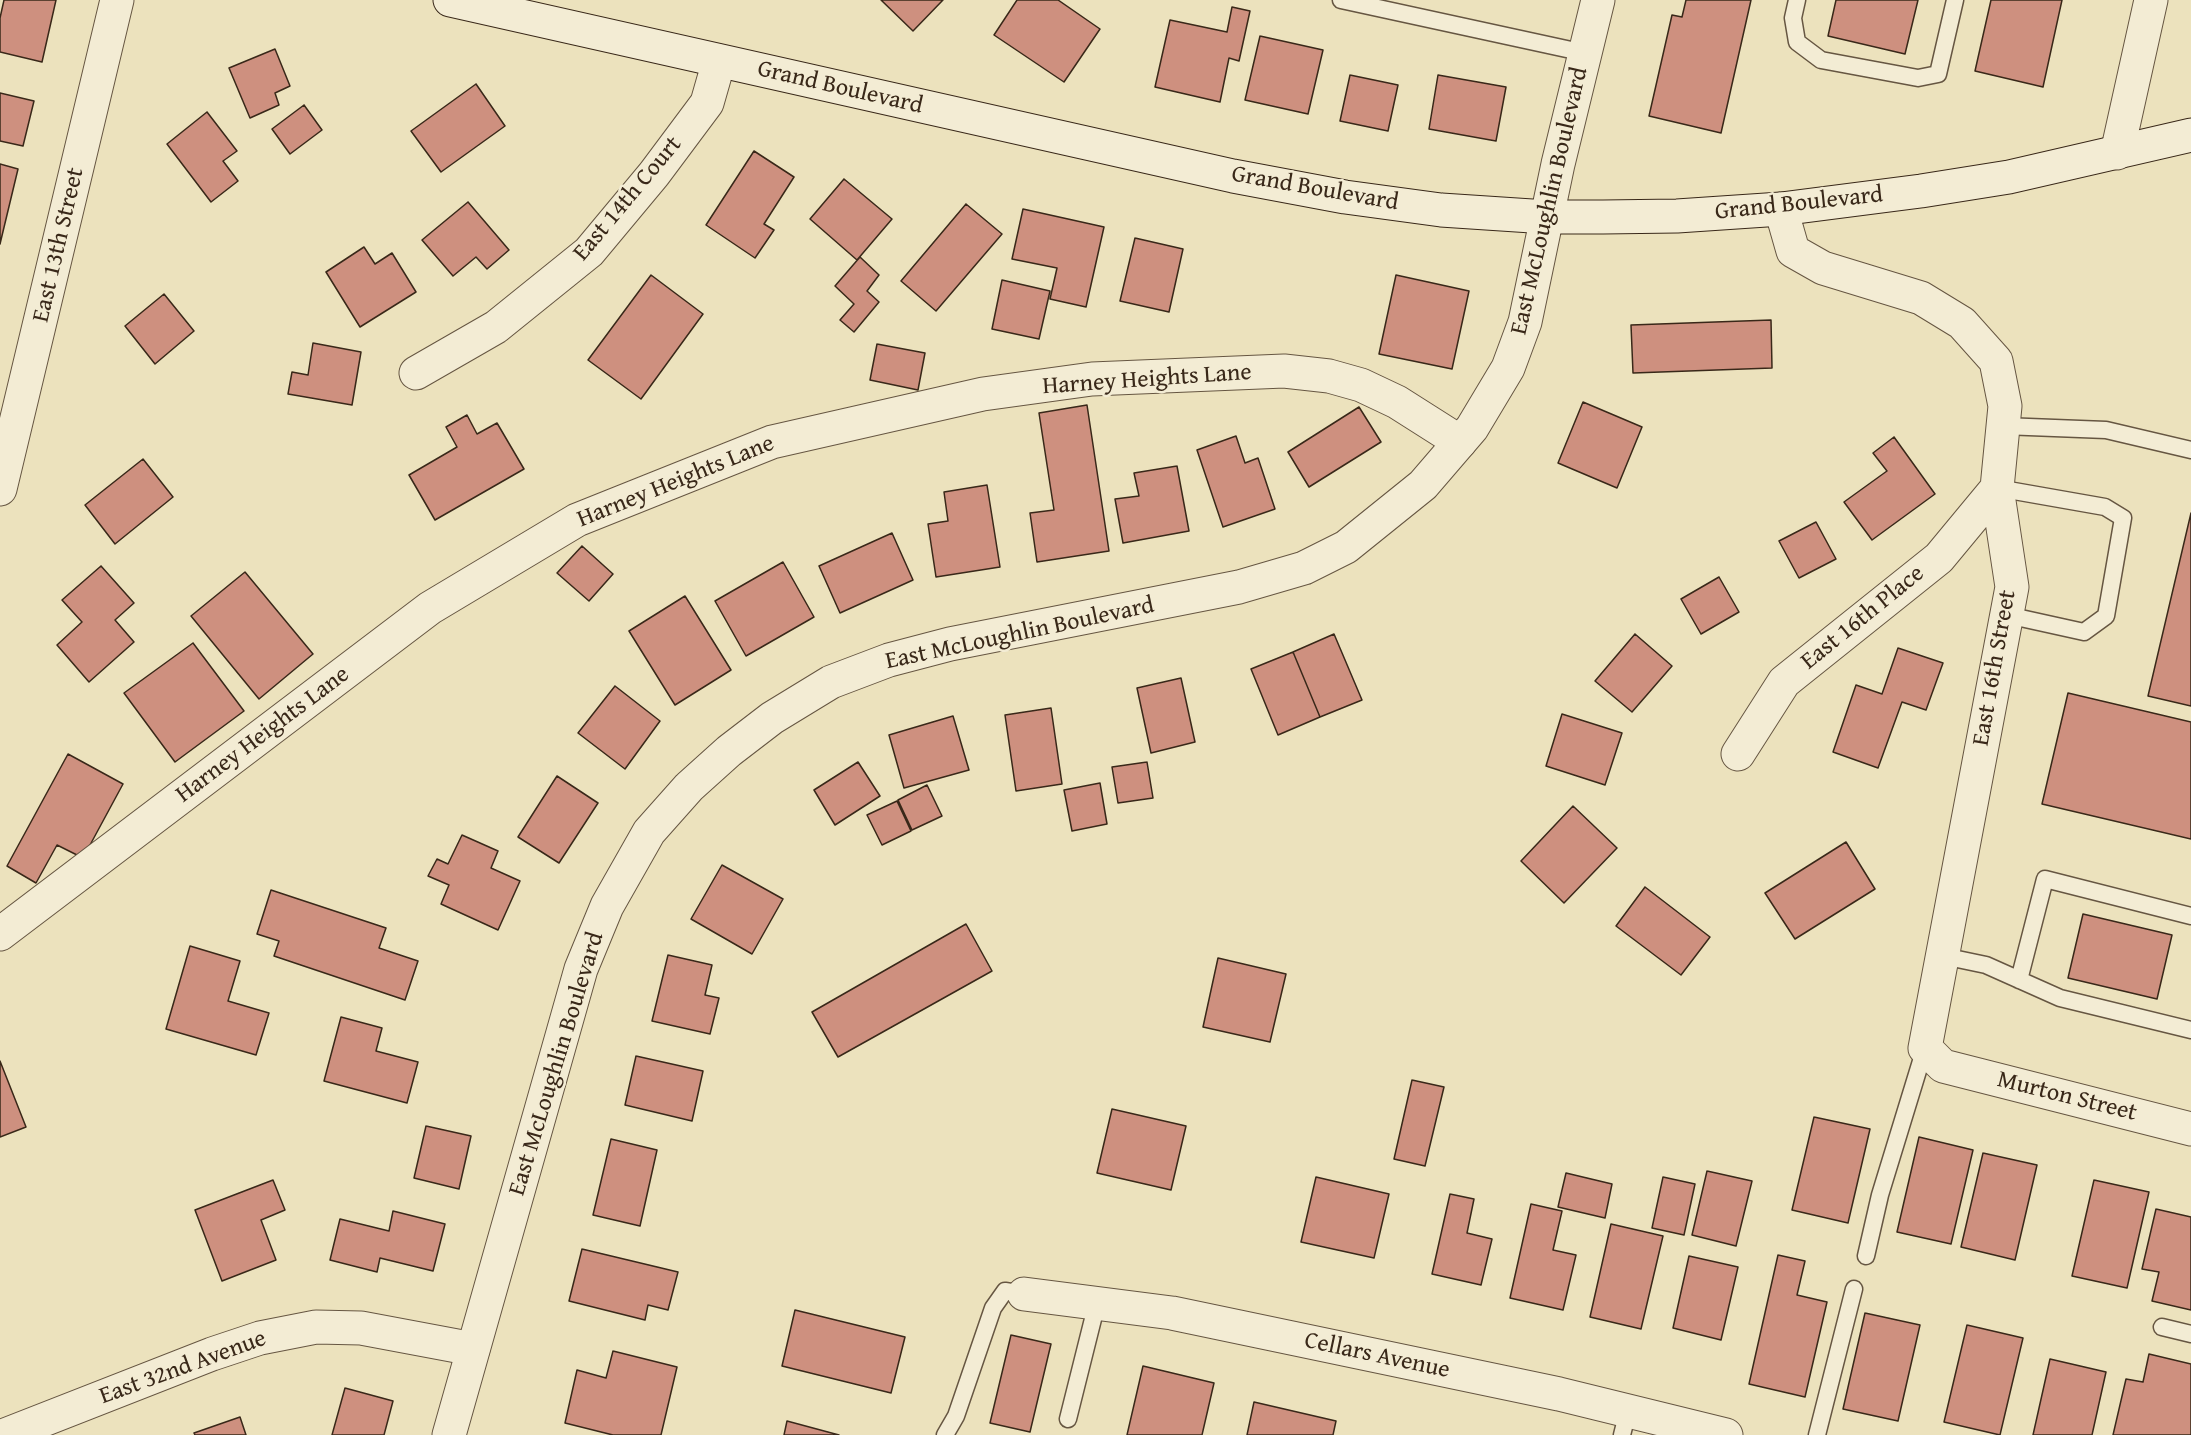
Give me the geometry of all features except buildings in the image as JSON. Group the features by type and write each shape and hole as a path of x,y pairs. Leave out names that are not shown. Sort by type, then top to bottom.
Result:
{"street":[{"name":"East 13th Street","path":"1,485 117,0"},
{"name":"Grand Boulevard","path":"450,0 1233,176 1345,197 1441,210 1547,217 1677,216 1781,209 2009,177 2191,135"},
{"name":"East McLoughlin Boulevard","path":"448,1435 581,969 607,906 649,832 689,787 729,751 772,718 831,682 889,660 950,644 1239,587 1304,568 1346,547 1423,485 1460,442 1508,368 1526,322 1547,217 1598,0"},
{"path":"2117,153 2151,0"},
{"name":"East 14th Court","path":"417,373 496,327 589,252 654,174 707,103 719,61"},
{"name":"East 16th Street","path":"1781,209 1793,251 1823,268 1921,298 1962,323 1996,361 2005,406 1997,488 2012,587 1943,956 1934,1057"},
{"name":"Harney Heights Lane","path":"0,934 430,608 577,520 772,442 983,394 1092,379 1284,371 1329,376 1361,385 1397,402 1460,442"},
{"name":"East 16th Place","path":"1738,754 1784,682 1939,558 1997,488"},
{"name":"Murton Street","path":"1934,1057 2191,1129"},
{"name":"Cellars Avenue","path":"1024,1294 1172,1313 1559,1394 1625,1423 1726,1435"},
{"name":"East 32nd Avenue","path":"5,1435 212,1354 260,1338 316,1328 361,1328 473,1349"}],"lane":[{"path":"1341,0 1585,53"},
{"path":"1797,0 1793,18 1797,42 1821,60 1918,78 1938,74 1955,0"},
{"path":"2003,426 2106,430 2191,450"},
{"path":"1997,488 2105,507 2123,518 2106,616 2084,632 2007,615"},
{"path":"2019,980 2045,879 2191,915"},
{"path":"1943,956 1986,965 2060,998 2191,1030"},
{"path":"1866,1256 1880,1195 1934,1057"},
{"path":"1817,1435 1854,1289"},
{"path":"945,1435 956,1416 993,1308 1005,1291 1024,1294"},
{"path":"1068,1419 1097,1303"},
{"path":"2162,1327 2191,1334"}]}
